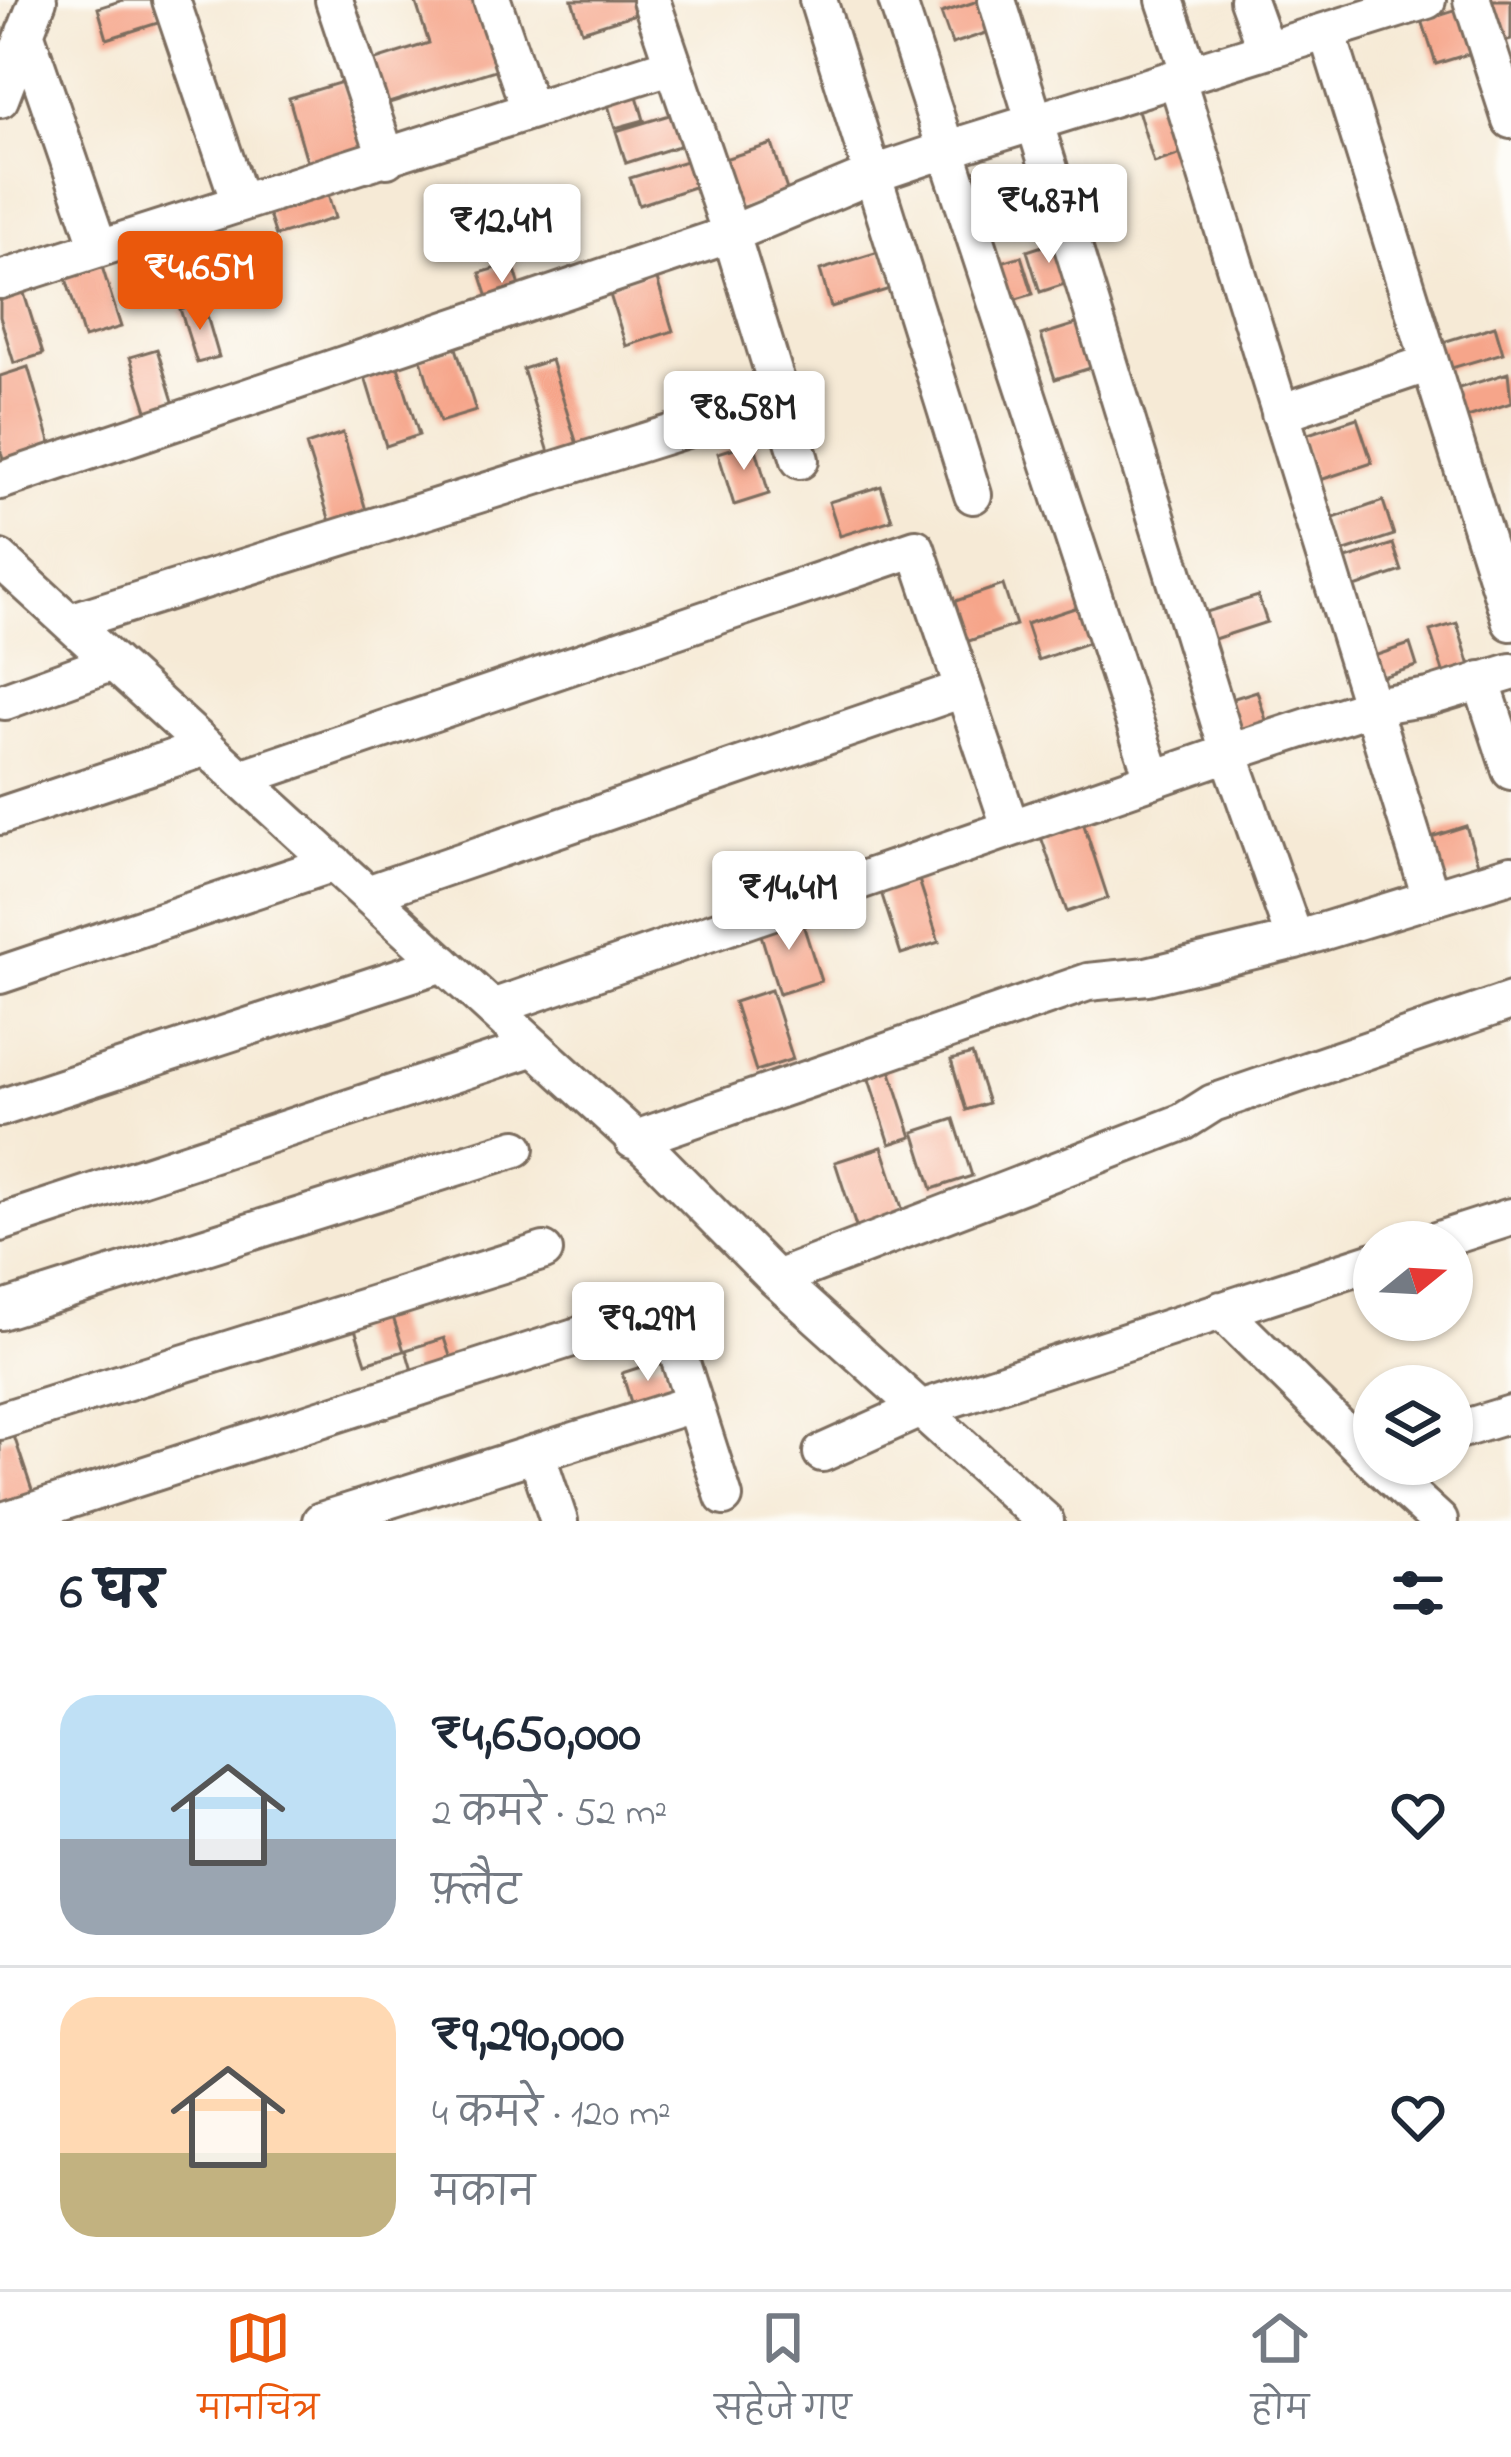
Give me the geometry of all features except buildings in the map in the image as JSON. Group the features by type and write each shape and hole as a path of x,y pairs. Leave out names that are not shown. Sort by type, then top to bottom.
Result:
{"street":[{"path":"171,0 240,203"},
{"path":"334,0 387,159"},
{"path":"492,0 530,110"},
{"path":"651,0 731,234 800,460"},
{"path":"818,0 974,496"},
{"path":"896,0 1153,778"},
{"path":"998,0 1229,753 1295,940"},
{"path":"1165,0 1280,413 1431,898"},
{"path":"1248,0 1266,50"},
{"path":"0,481 731,234 874,174 1266,50 1330,20 1426,0"},
{"path":"1472,0 1511,120"},
{"path":"32,16 99,248"},
{"path":"0,99 32,16"},
{"path":"1330,20 1511,622"},
{"path":"0,280 673,65"},
{"path":"1280,413 1430,363"},
{"path":"70,622 704,423"},
{"path":"241,778 916,548 1010,826"},
{"path":"0,559 492,1008 776,1279 1045,1521"},
{"path":"5,701 113,662"},
{"path":"492,1008 1153,778 1372,706 1429,697 1496,676 1511,771"},
{"path":"367,894 963,689"},
{"path":"0,816 207,747"},
{"path":"0,975 334,863"},
{"path":"633,1140 1088,982 1147,976 1295,940 1511,874"},
{"path":"0,1108 443,963"},
{"path":"776,1279 1184,1121 1213,1102 1511,1000"},
{"path":"0,1223 535,1048"},
{"path":"0,1311 516,1148"},
{"path":"1473,1229 1511,1217"},
{"path":"0,1421 544,1251"},
{"path":"822,1453 920,1409 1353,1268"},
{"path":"3,1521 662,1304 724,1497"},
{"path":"1221,1310 1353,1439"},
{"path":"321,1521 692,1404"},
{"path":"1473,1426 1511,1414"},
{"path":"536,1453 559,1521"},
{"path":"1401,1485 1439,1521"}]}
